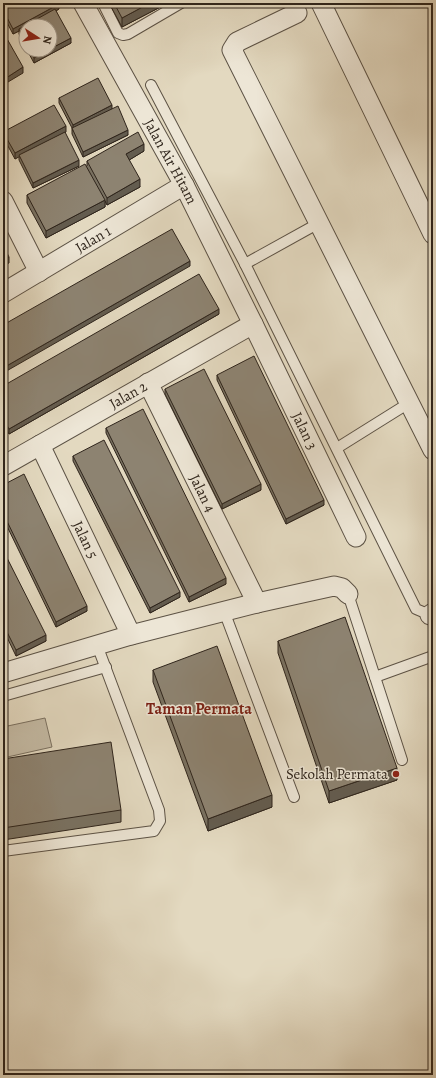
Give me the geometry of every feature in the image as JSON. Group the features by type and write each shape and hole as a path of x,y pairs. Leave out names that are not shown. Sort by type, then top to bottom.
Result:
{"street":[{"name":"Jalan Air Hitam","path":"83,3 184,185 253,324"},
{"path":"321,3 433,234"},
{"path":"297,13 237,42 232,50 433,450"},
{"name":"Jalan 1","path":"3,293 184,185"},
{"path":"3,201 38,272"},
{"name":"Jalan 2","path":"5,460 40,445 253,324"},
{"name":"Jalan 3","path":"253,324 356,537"},
{"name":"Jalan 4","path":"148,383 257,603"},
{"name":"Jalan 5","path":"40,445 131,635"},
{"path":"3,673 131,635 224,610 334,586 342,588 348,594"}],"lane":[{"path":"103,3 118,32 123,35 128,34 181,3"},
{"path":"151,85 245,264 416,609 432,614"},
{"path":"245,264 319,222"},
{"path":"337,448 409,403"},
{"path":"348,594 402,760"},
{"path":"224,610 294,797"},
{"path":"3,851 154,831 160,821 159,810 97,645"},
{"path":"375,677 433,656"},
{"path":"3,696 106,667"}],"shaded area":[{"path":"45,718 52,747 3,758 3,727"}],"building":[{"path":"3,3 59,3 33,18 18,18 18,26 13,29 3,10"},
{"path":"114,3 150,3 122,18"},
{"path":"55,9 71,38 58,45 58,18 39,18"},
{"path":"6,37 23,67 3,80 3,39"},
{"path":"98,78 112,105 73,125 59,98"},
{"path":"54,105 66,126 15,153 3,132"},
{"path":"118,106 128,130 83,152 72,128"},
{"path":"65,132 79,160 33,183 19,155"},
{"path":"138,132 144,144 126,154 140,179 107,198 87,161"},
{"path":"85,164 105,200 46,231 27,195"},
{"path":"172,229 190,261 3,368 3,325"},
{"path":"3,245 9,257 4,260 7,265 3,267"},
{"path":"199,274 219,309 9,429 3,418 3,386"},
{"path":"254,356 324,500 286,519 217,375"},
{"path":"204,369 261,484 222,504 165,389"},
{"path":"143,409 226,578 189,597 106,428"},
{"path":"104,440 180,592 150,608 73,456"},
{"path":"24,474 87,606 56,622 3,513 3,485"},
{"path":"3,550 46,635 16,650 3,624"},
{"path":"345,617 397,768 329,791 278,641"},
{"path":"217,646 272,795 208,819 153,670"},
{"path":"111,742 121,810 3,828 3,759"}],"place":[{"name":"Sekolah Permata","path":"396,774"}],"district":[{"name":"Taman Permata","path":"199,708"}]}
